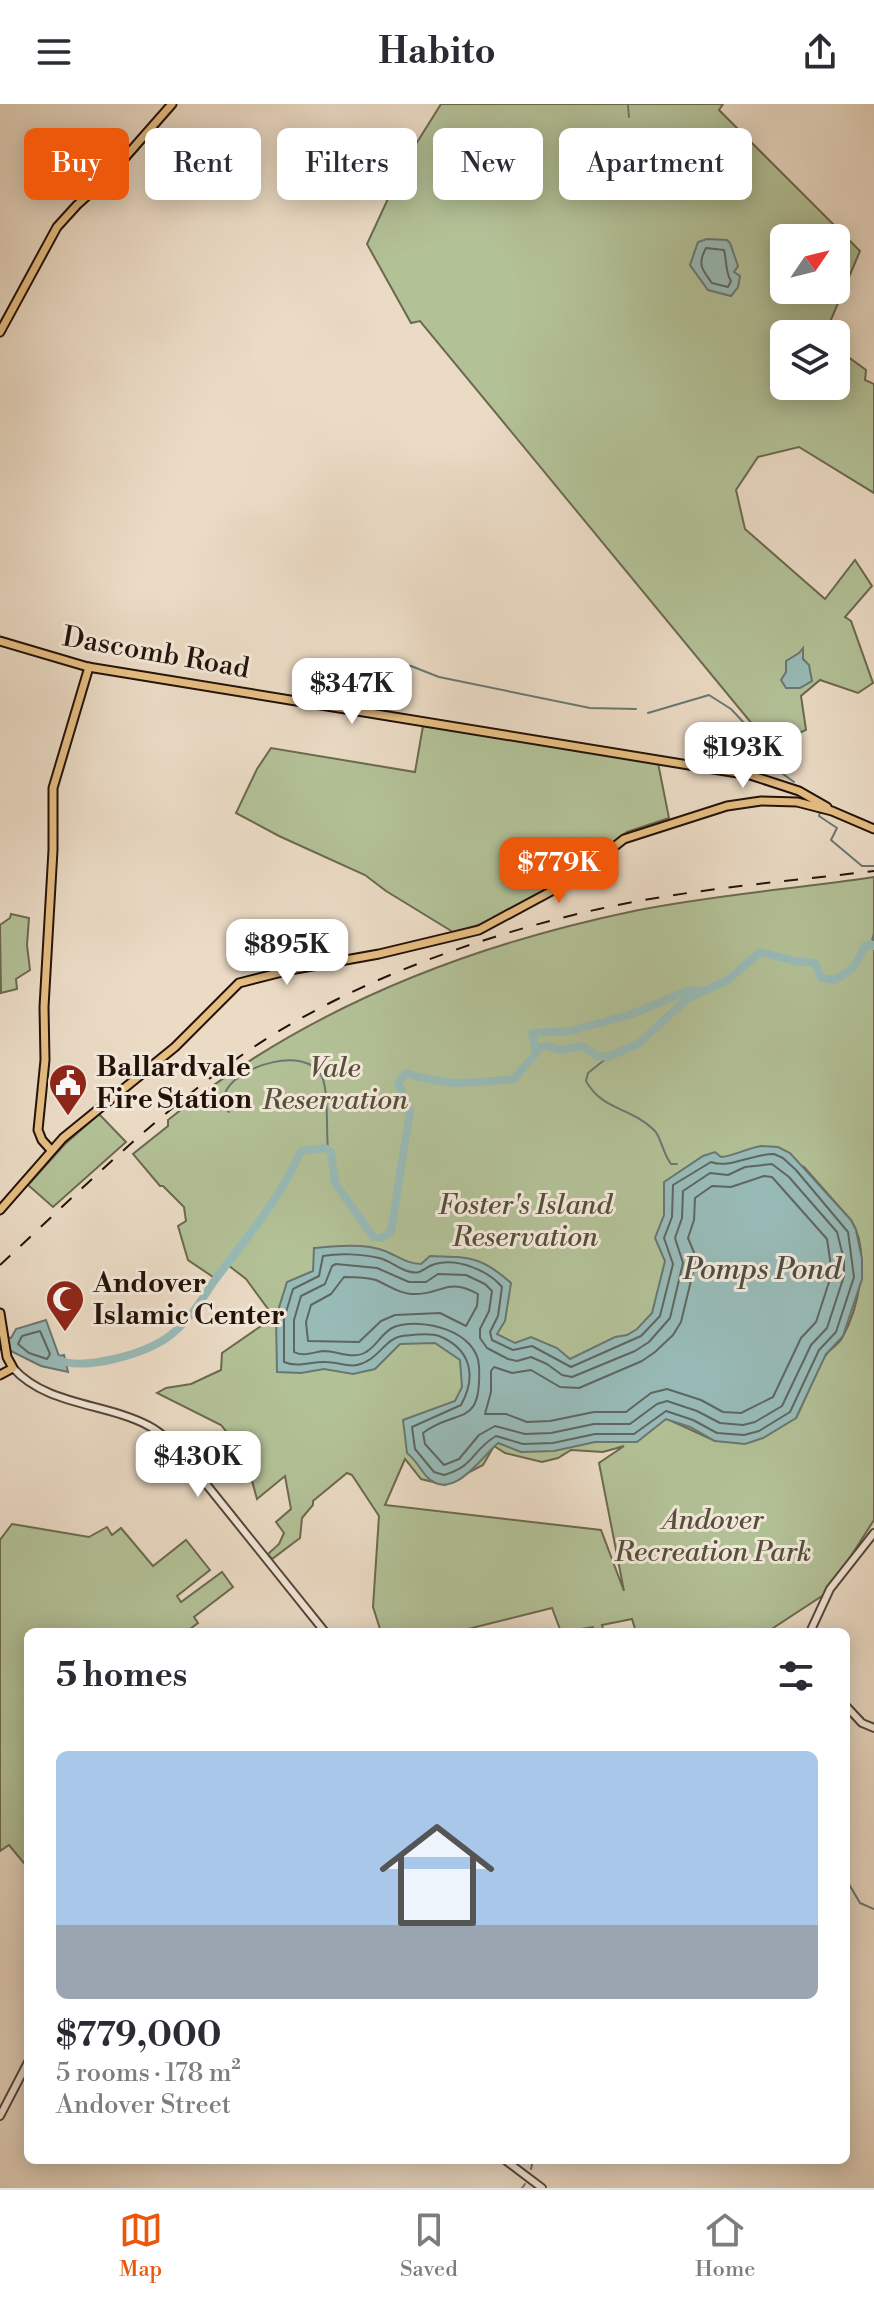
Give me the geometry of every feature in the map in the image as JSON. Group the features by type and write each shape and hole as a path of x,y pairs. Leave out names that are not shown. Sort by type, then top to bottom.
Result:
{"main road":[{"path":"0,332 57,227 107,178 172,104"},
{"name":"Dascomb Road","path":"0,641 89,667 750,775 808,795 832,811"},
{"path":"51,1150 38,1130 45,1065 44,1007 53,850 53,788 89,667"},
{"path":"780,800 783,785"},
{"path":"783,785 797,802"},
{"path":"0,1210 51,1150 175,1047 239,983 479,930 572,880 624,839 727,806 780,800 797,802 832,811 874,829"},
{"path":"0,1313 6,1351 13,1368 0,1375"}],"street":[{"path":"13,1368 25,1379 52,1393 133,1419 163,1435 186,1459 322,1628"},
{"path":"812,1628 830,1589 874,1533"},
{"path":"850,1710 862,1723 874,1728"},
{"path":"0,2116 24,2070"},
{"path":"510,2164 542,2188"}],"green space":[{"path":"441,104 723,104 719,110 737,128 559,128 559,200 752,200 752,143 833,224 770,224 770,304 838,304 831,320 770,320 770,400 850,400 850,358 866,370 865,380 874,384 874,493 799,447 758,457 736,490 745,529 825,599 855,560 872,586 845,617 851,621 873,683 858,693 820,680 801,696 806,730 773,745 767,742 420,321 411,323 367,244 387,200 417,200 417,142"},
{"path":"850,241 860,251 850,275"},
{"path":"423,726 658,763 669,818 627,832 562,882 482,924 453,932 365,875 236,813 271,748 415,772"},
{"path":"874,877 874,1520 828,1592 773,1628 635,1628 632,1619 602,1625 603,1628 560,1628 552,1608 472,1628 380,1628 373,1607 379,1516 352,1475 347,1473 313,1501 302,1518 300,1538 272,1559 268,1554 279,1544 284,1533 276,1522 291,1509 285,1476 257,1499 245,1455 221,1425 157,1393 166,1388 191,1384 221,1370 222,1353 264,1324 268,1309 246,1279 228,1265 216,1279 188,1260 178,1226 186,1221 184,1207 160,1186 133,1154 168,1126 168,1120 219,1081 273,1046 388,988 509,943 571,926 664,905","holes":["804,1167 851,1220 860,1247 858,1296 842,1338 821,1363 796,1418 715,1441 667,1419 669,1409","494,1446 505,1453 542,1462 558,1458 571,1450 603,1452 624,1446 599,1463 624,1591 601,1530 385,1505 405,1459 421,1479 445,1485 483,1465"]},
{"path":"11,914 29,918 27,945 30,970 16,979 17,989 1,993 0,925"},
{"path":"99,1114 126,1142 53,1207 28,1185 65,1144"},
{"path":"12,1524 89,1537 107,1527 112,1535 121,1528 153,1566 186,1540 210,1570 177,1596 181,1602 222,1572 233,1587 194,1617 198,1623 191,1628 24,1628 24,1863 9,1845 0,1851 0,1540"}],"water":[{"path":"727,240 730,243 738,266 734,272 740,276 738,287 731,296 708,290 690,265 698,242"},
{"path":"803,648 803,659 809,665 812,681 800,688 786,688 781,680 786,672 786,661"},
{"name":"Pomps Pond","path":"761,1146 778,1147 790,1153 851,1220 862,1259 862,1279 843,1336 826,1354 796,1418 763,1438 745,1444 715,1441 690,1427 666,1419 637,1442 595,1442 554,1451 521,1452 498,1443 466,1475 457,1481 437,1484 407,1453 403,1420 455,1401 462,1387 460,1360 435,1343 400,1344 375,1369 353,1374 324,1369 301,1373 277,1372 276,1317 287,1282 313,1271 314,1248 368,1247 416,1264 421,1264 430,1256 465,1258 482,1263 511,1283 505,1321 497,1334 515,1343 531,1337 557,1348 570,1359 615,1337 627,1335 652,1313 665,1261 655,1238 664,1215 664,1182 703,1156 715,1152 725,1157"},
{"path":"46,1320 59,1356 64,1355 68,1372 41,1366 11,1351 0,1350 0,1335 11,1338 16,1329"}],"waterway":[{"path":"628,106 629,117"},
{"path":"384,663 411,666 439,677 590,708 636,709"},
{"path":"648,713 709,695 731,709 764,744 765,749"},
{"path":"765,757 768,763 794,782"},
{"path":"820,812 819,816 837,828 831,840 862,866 874,866"},
{"path":"871,944 874,933"},
{"path":"56,1359 82,1363 113,1359 168,1337 194,1310 262,1218 301,1151 325,1148 331,1152 335,1183 374,1238 382,1238 391,1232 410,1111 398,1083 406,1073 447,1082 514,1079 536,1053 532,1033 571,1031 632,1014 687,991 706,990 728,980 760,952 815,963 821,978 835,980 854,967 865,946 874,946"},
{"path":"536,1053 539,1047 560,1050 582,1046 597,1056 608,1057 638,1044 687,999 702,992"},
{"path":"608,1057 588,1073 586,1081 600,1098 654,1130 671,1164 677,1164"},
{"path":"229,1112 222,1107 226,1091 246,1073 259,1066 288,1060 313,1066 324,1081 328,1150"},
{"path":"850,1886 860,1903 874,1909"},
{"path":"531,2169 532,2164"},
{"path":"522,2188 525,2184"}],"railway":[{"path":"0,1265 178,1103 282,1029 368,985 460,948 599,909 701,891 874,871"}],"place":[{"name":"Ballardvale Fire Station","path":"68,1117"},
{"name":"Andover Islamic Center","path":"65,1333"}],"park label":[{"name":"Vale Reservation","path":"335,1084"},
{"name":"Foster's Island Reservation","path":"525,1221"},
{"name":"Andover Recreation Park","path":"713,1536"}]}
